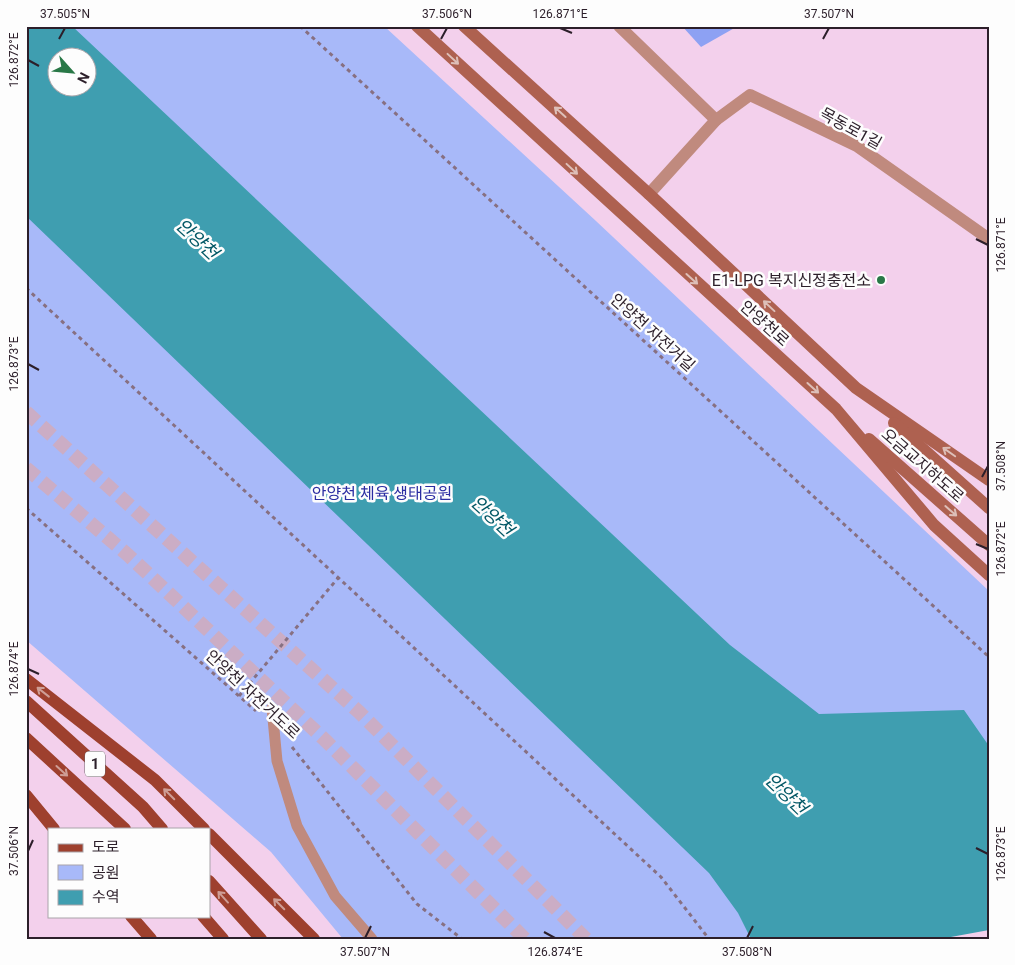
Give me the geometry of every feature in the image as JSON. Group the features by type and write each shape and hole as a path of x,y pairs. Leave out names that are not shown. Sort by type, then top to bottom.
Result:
{"main road":[{"name":"안양천로","path":"417,26 836,409 934,525 989,575"},
{"name":"안양천로","path":"464,26 650,194 856,388 989,480"},
{"name":"오금교지하도로","path":"856,388 989,508"},
{"name":"오금교지하도로","path":"836,409 989,544"},
{"path":"26,679 155,780 203,828"},
{"name":"1","path":"26,701 143,807 161,828"},
{"name":"1","path":"26,738 125,828"},
{"path":"26,795 53,828"},
{"path":"210,835 314,939"},
{"path":"210,882 261,939"},
{"path":"133,918 151,939"},
{"path":"205,918 222,939"}],"street":[{"path":"619,26 716,120"},
{"name":"목동로1길","path":"650,194 716,120 750,96 856,146 989,240"}],"lane":[{"path":"272,708 277,761 297,826 335,896 372,939"}],"path":[{"name":"안양천 자전거길","path":"300,26 989,657"},
{"path":"26,288 660,876 709,939"},
{"name":"안양천 자전거도로","path":"26,508 284,736 417,904 462,939"},
{"path":"239,696 338,578"}],"green space":[{"name":"안양천 체육 생태공원","path":"26,26 384,26 596,221 989,591 989,939 343,939 271,852 26,640"}],"shaded area":[{"path":"682,26 738,26 701,47"}],"water":[{"name":"안양천","path":"26,26 72,26 95,48 48,48 48,98 98,98 98,50 730,645 819,714 964,710 989,746 989,939 751,939 738,913 709,873 26,216"}],"pier":[{"path":"989,930 989,939 940,939"}],"tunnel":[{"path":"26,412 359,712 586,939"},
{"path":"26,468 128,555 325,740 525,939"}],"place":[{"name":"E1-LPG 복지신정충전소","path":"881,280"}]}
